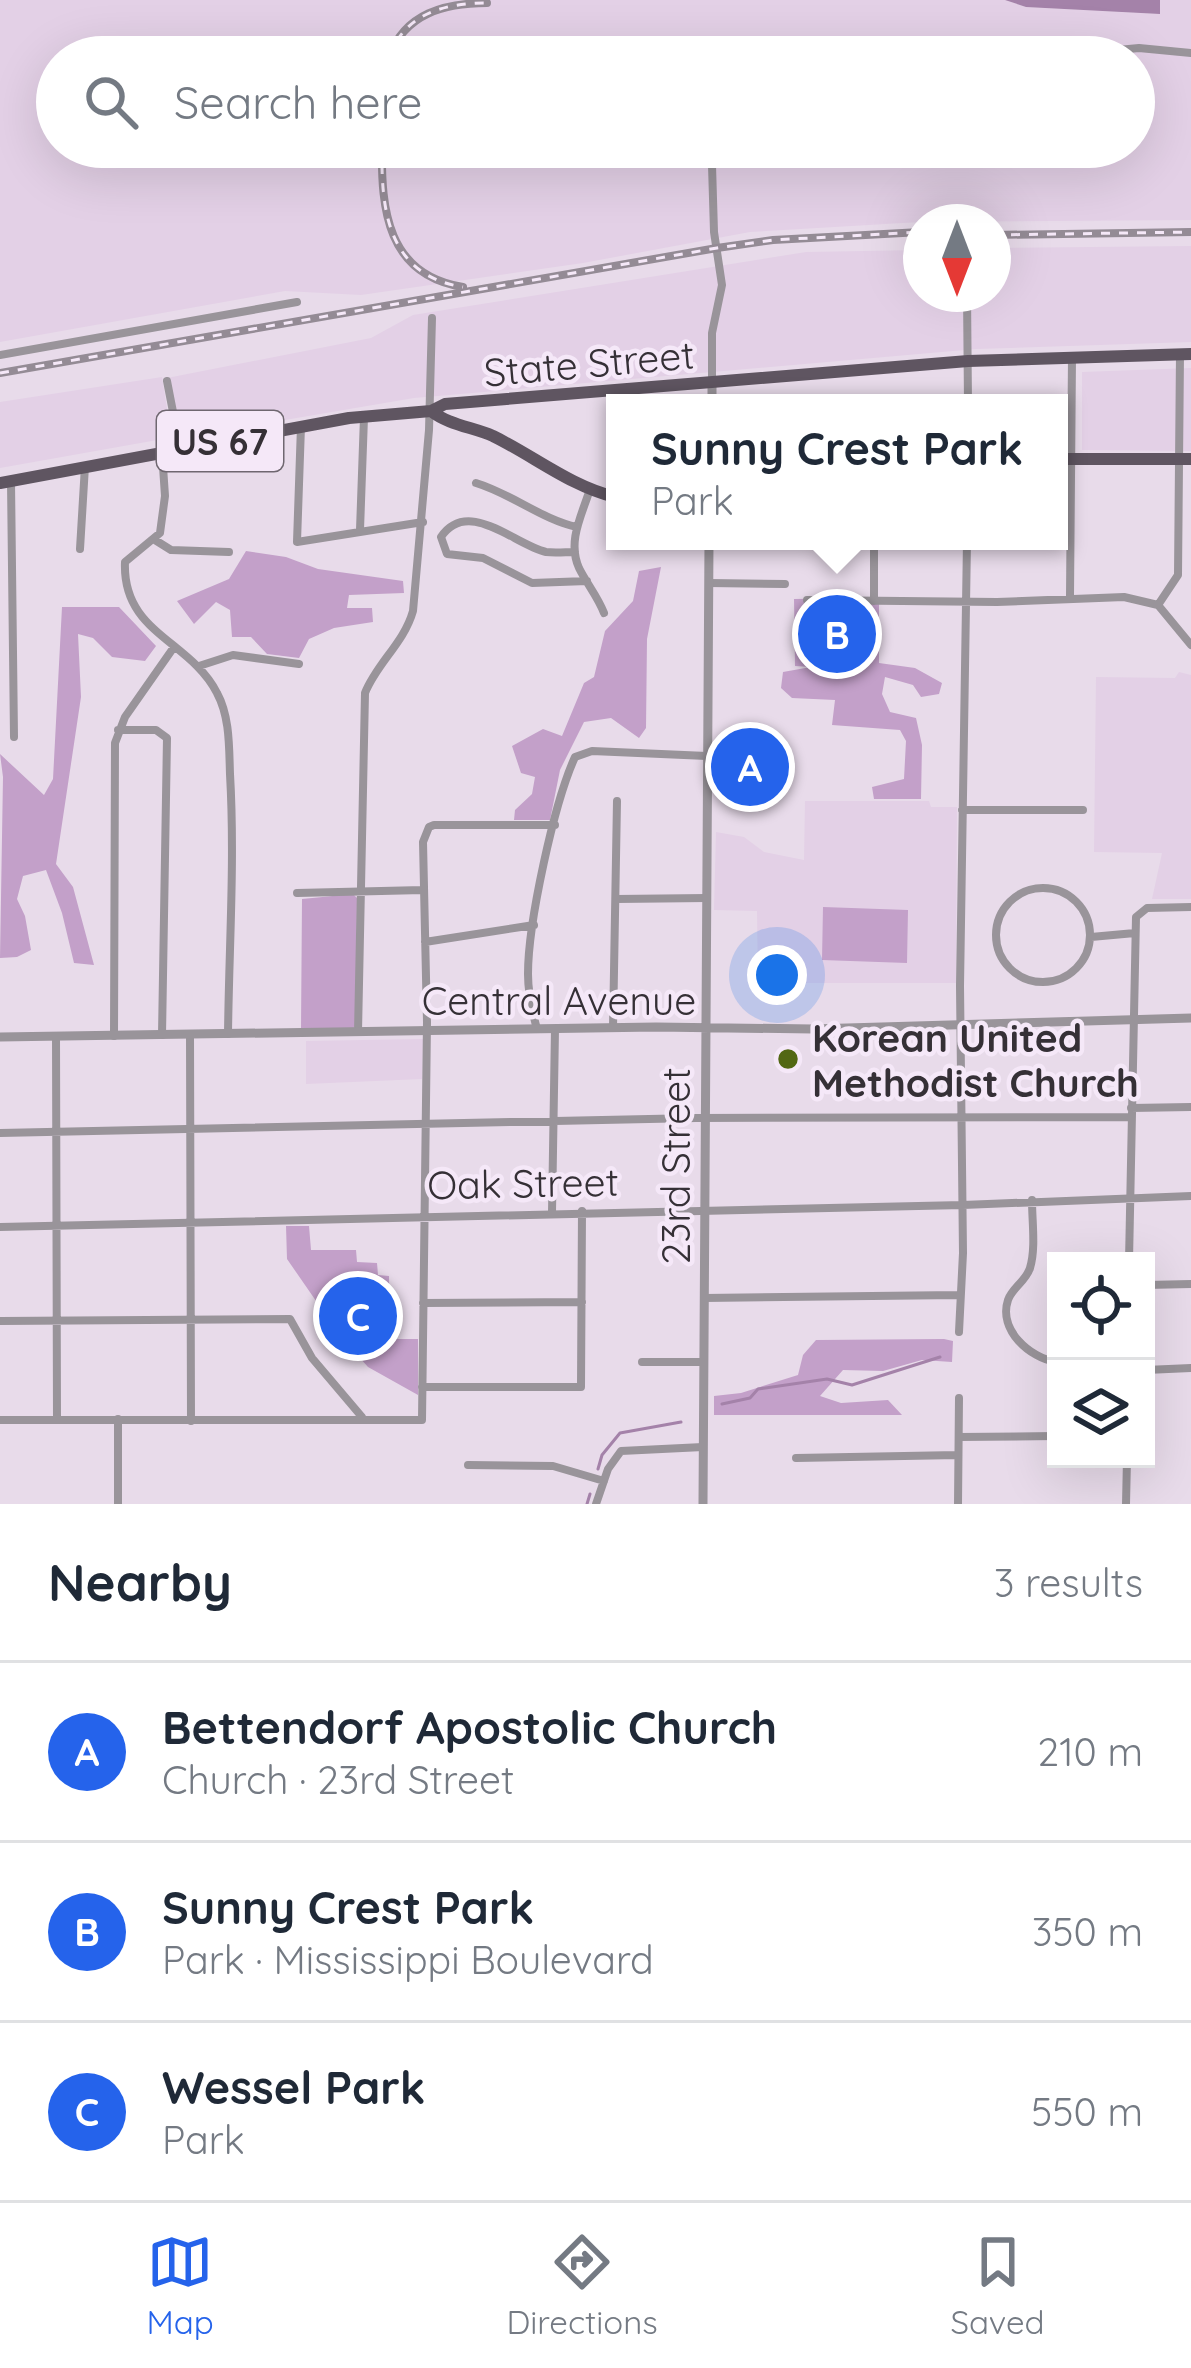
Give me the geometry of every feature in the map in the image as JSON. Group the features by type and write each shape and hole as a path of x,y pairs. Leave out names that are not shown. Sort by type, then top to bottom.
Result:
{"main road":[{"name":"State Street","path":"6,481 364,416 430,411 445,404 968,361 1185,354"},
{"path":"493,436 480,417 499,402"},
{"name":"US 67","path":"430,411 493,436 606,494"},
{"path":"1068,459 1185,459"}],"street":[{"path":"1155,49 1191,52"},
{"path":"712,168 722,285 712,333 712,394"},
{"path":"0,355 297,302"},
{"path":"967,312 968,394"},
{"path":"358,1032 365,694 371,678 409,626 419,572 431,318"},
{"path":"1157,605 1178,575 1185,354"},
{"path":"1068,425 1072,357"},
{"path":"167,381 174,417 160,533 125,562 124,581 138,613 199,666 219,695 228,733 235,851 227,1034"},
{"path":"360,530 364,416"},
{"path":"302,427 298,542 423,522"},
{"path":"80,549 85,465"},
{"path":"6,481 14,737"},
{"path":"476,484 504,492 560,524 577,527"},
{"path":"590,489 577,527 575,552 604,613"},
{"path":"575,552 541,551 488,524 457,524 441,537 447,554 483,558 532,583 587,581"},
{"path":"1068,528 1070,596"},
{"path":"154,540 172,550 229,552"},
{"name":"23rd Street","path":"703,1504 710,550"},
{"path":"874,550 874,601"},
{"path":"959,1332 967,550"},
{"path":"1178,575 1191,575"},
{"path":"709,583 784,584"},
{"path":"807,600 1018,602 1124,596 1157,605 1191,645"},
{"path":"114,1036 113,756 118,730 174,647"},
{"path":"199,666 233,656 299,664"},
{"path":"118,730 156,730 166,738 162,1035"},
{"path":"537,1029 528,976 534,925 572,762 580,752 592,751 706,756"},
{"path":"613,1028 616,801"},
{"path":"962,810 1083,810"},
{"path":"0,1420 422,1420 423,842 429,827 555,825"},
{"path":"1037,888 1051,888 1075,900 1089,923 1091,937 1078,967 1060,979 1038,982 1009,967 996,935 998,921 1012,899 1037,888"},
{"path":"297,893 423,890"},
{"path":"616,898 707,898"},
{"path":"1129,1252 1136,917 1148,908 1191,907"},
{"path":"425,942 534,925"},
{"path":"1091,937 1135,933"},
{"name":"Central Avenue","path":"0,1037 963,1027 1191,1018"},
{"path":"552,1212 555,1029"},
{"path":"190,1034 191,1421"},
{"path":"56,1036 57,1420"},
{"path":"0,1133 962,1118 1191,1107"},
{"name":"Oak Street","path":"0,1227 1191,1196"},
{"path":"1032,1200 1030,1265 1008,1301 1007,1318 1023,1346 1050,1360"},
{"path":"422,1387 581,1387 582,1211"},
{"path":"1155,1285 1191,1284"},
{"path":"704,1298 959,1295"},
{"path":"423,1303 582,1303"},
{"path":"0,1321 290,1319 312,1358 363,1418"},
{"path":"642,1362 704,1362"},
{"path":"1155,1370 1191,1368"},
{"path":"958,1504 959,1398"},
{"path":"118,1419 118,1504"},
{"path":"959,1437 1047,1436"},
{"path":"596,1504 614,1457 626,1450 703,1447"},
{"path":"796,1458 958,1455"},
{"path":"468,1465 553,1466 604,1481"},
{"path":"1126,1504 1127,1468"}],"shaded area":[{"path":"0,0 1005,0 1026,7 1159,14 1160,0 1191,0 1191,220 1011,221 1011,204 903,204 903,223 750,232 583,263 361,295 285,291 0,342"},
{"path":"1005,0 1160,0 1160,14 1026,7"},
{"path":"1191,246 1191,342 976,349 414,398 180,438 167,378 371,338 413,315 806,252 903,250 903,312 1011,312 1011,248"},
{"path":"1191,368 1191,451 1082,450 1082,372"},
{"path":"162,377 168,415 163,439 0,468 0,402"},
{"path":"246,551 286,557 318,569 403,581 404,593 349,595 347,608 372,608 373,622 334,628 309,639 299,658 267,654 251,637 232,637 230,610 216,602 194,624 177,601 229,579"},
{"path":"661,567 647,639 646,728 639,738 611,718 584,722 560,770 550,820 514,820 515,810 532,794 535,777 521,773 512,746 543,729 562,736 584,683 594,677 605,631 633,601 639,571"},
{"path":"869,598 879,604 879,663 915,668 942,683 939,694 921,697 913,685 885,677 882,694 890,712 916,718 922,745 921,799 874,799 872,787 904,779 906,741 900,730 832,725 835,700 792,698 781,688 783,672 811,667 795,666 794,599"},
{"path":"62,607 119,607 156,646 145,661 112,657 93,638 78,634 81,697 56,864 73,887 94,965 74,963 46,870 23,876 17,899 31,950 0,958 0,754 44,795 53,779"},
{"path":"1179,672 1191,675 1191,899 1152,899 1162,853 1094,852 1096,677 1175,678"},
{"path":"805,801 929,801 931,807 957,807 956,983 758,983 757,911 714,910 716,832 744,837 764,852 804,860"},
{"path":"353,894 357,898 356,1025 352,1030 301,1030 302,899"},
{"path":"823,907 908,910 907,963 822,960"},
{"path":"423,1039 422,1079 306,1084 306,1041"},
{"path":"286,1226 309,1226 311,1250 356,1250 357,1262 377,1263 378,1275 389,1276 390,1339 418,1339 418,1395 368,1367 341,1337 287,1259"},
{"path":"816,1340 953,1341 952,1362 922,1360 883,1371 843,1370 820,1396 841,1403 888,1400 902,1415 714,1415 714,1396 741,1393 798,1375 803,1355"}],"waterway":[{"path":"722,1404 750,1398 758,1389 827,1379 852,1385 940,1357"},
{"path":"598,1469 602,1455 620,1433 681,1422"},
{"path":"587,1504 590,1494"}],"railway":[{"path":"400,36 416,21 442,8 487,3"},
{"path":"383,168 387,215 404,254 418,269 463,287"},
{"path":"1011,235 1191,232"},
{"path":"0,373 717,248 903,233"}],"place":[{"name":"Sunny Crest Park","path":"837,634"},
{"name":"Bettendorf Apostolic Church","path":"750,767"},
{"name":"Korean United Methodist Church","path":"788,1059"},
{"name":"Wessel Park","path":"358,1316"}]}
